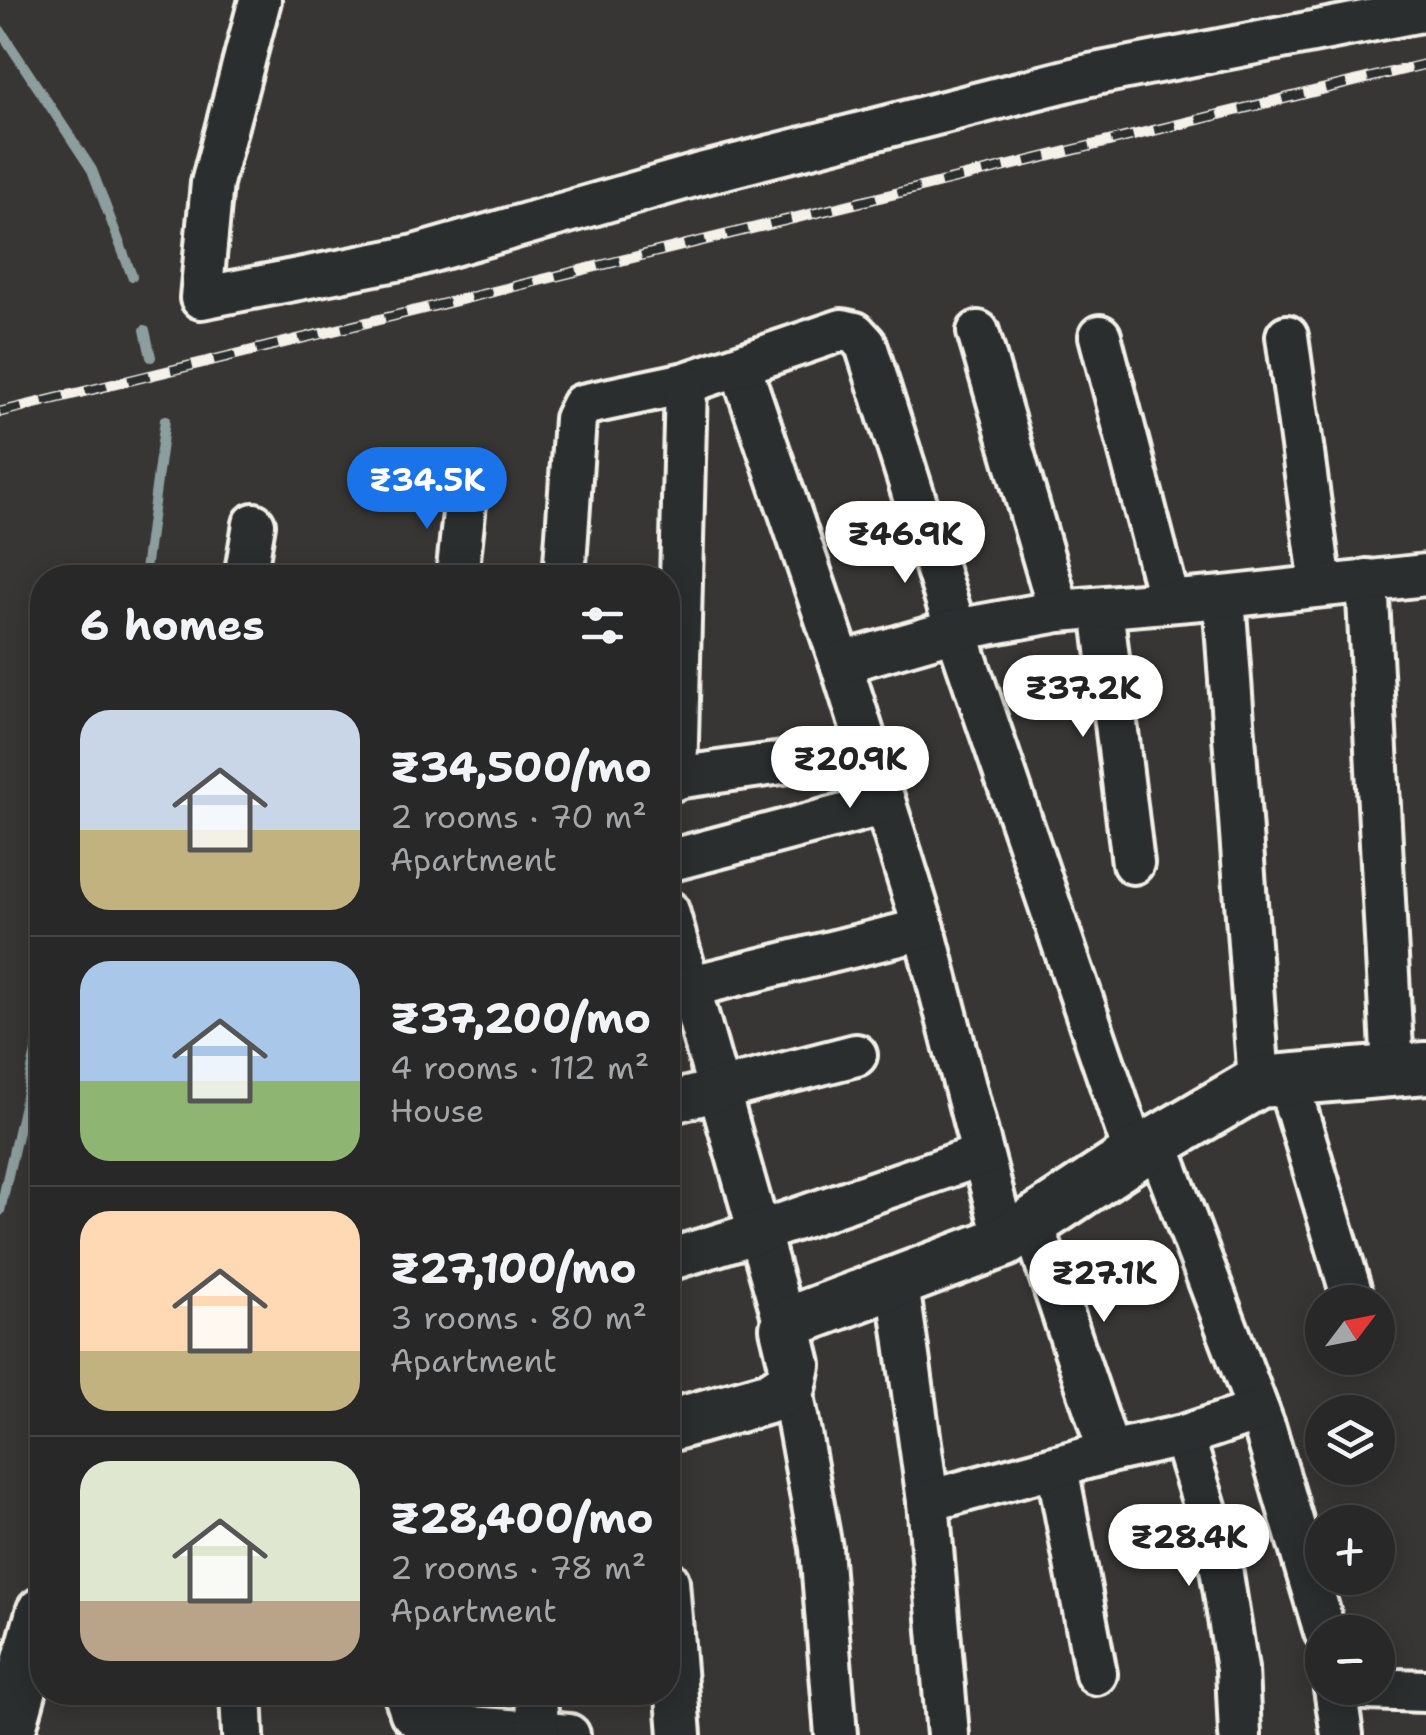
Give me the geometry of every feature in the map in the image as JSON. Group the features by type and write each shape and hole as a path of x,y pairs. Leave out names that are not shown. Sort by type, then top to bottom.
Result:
{"street":[{"path":"260,0 212,183 201,298 411,257 697,176 1085,76 1426,10"},
{"path":"565,565 574,419 582,405 686,384 842,330 855,333 866,344 956,630 1146,1148 1258,1411 1320,1615"},
{"path":"978,332 1059,611"},
{"path":"1100,336 1168,601"},
{"path":"1287,336 1321,584"},
{"path":"740,366 841,663 924,929 982,1155 1018,1231 1109,1452"},
{"path":"680,565 686,384"},
{"path":"458,565 466,494"},
{"path":"247,565 254,524"},
{"path":"841,663 956,630 1059,611 1426,575"},
{"path":"786,1328 795,1320 898,1284 1018,1231 1146,1148 1273,1081 1410,1068 1367,580"},
{"path":"1224,597 1273,1081 1348,1285"},
{"path":"1102,608 1133,863"},
{"path":"680,778 868,751"},
{"path":"680,858 885,804"},
{"path":"688,987 924,929"},
{"path":"680,957 795,1366 791,1384 821,1548 836,1735"},
{"path":"680,1100 856,1055"},
{"path":"680,1256 982,1155"},
{"path":"898,1284 928,1501 948,1735"},
{"path":"680,1423 771,1397 791,1384"},
{"path":"928,1501 1184,1436 1258,1411"},
{"path":"1184,1436 1218,1549 1237,1669 1240,1735"},
{"path":"1058,1466 1096,1674"},
{"path":"8,1735 30,1656"},
{"path":"1395,1690 1426,1691"},
{"path":"241,1705 242,1735"},
{"path":"408,1705 423,1723 548,1719"},
{"path":"678,1705 680,1735"},
{"path":"1338,1705 1342,1735"}],"waterway":[{"path":"0,30 92,170 132,276"},
{"path":"145,330 151,357"},
{"path":"146,565 165,420"},
{"path":"0,1211 30,1078"}],"railway":[{"path":"0,412 1426,64"}]}
